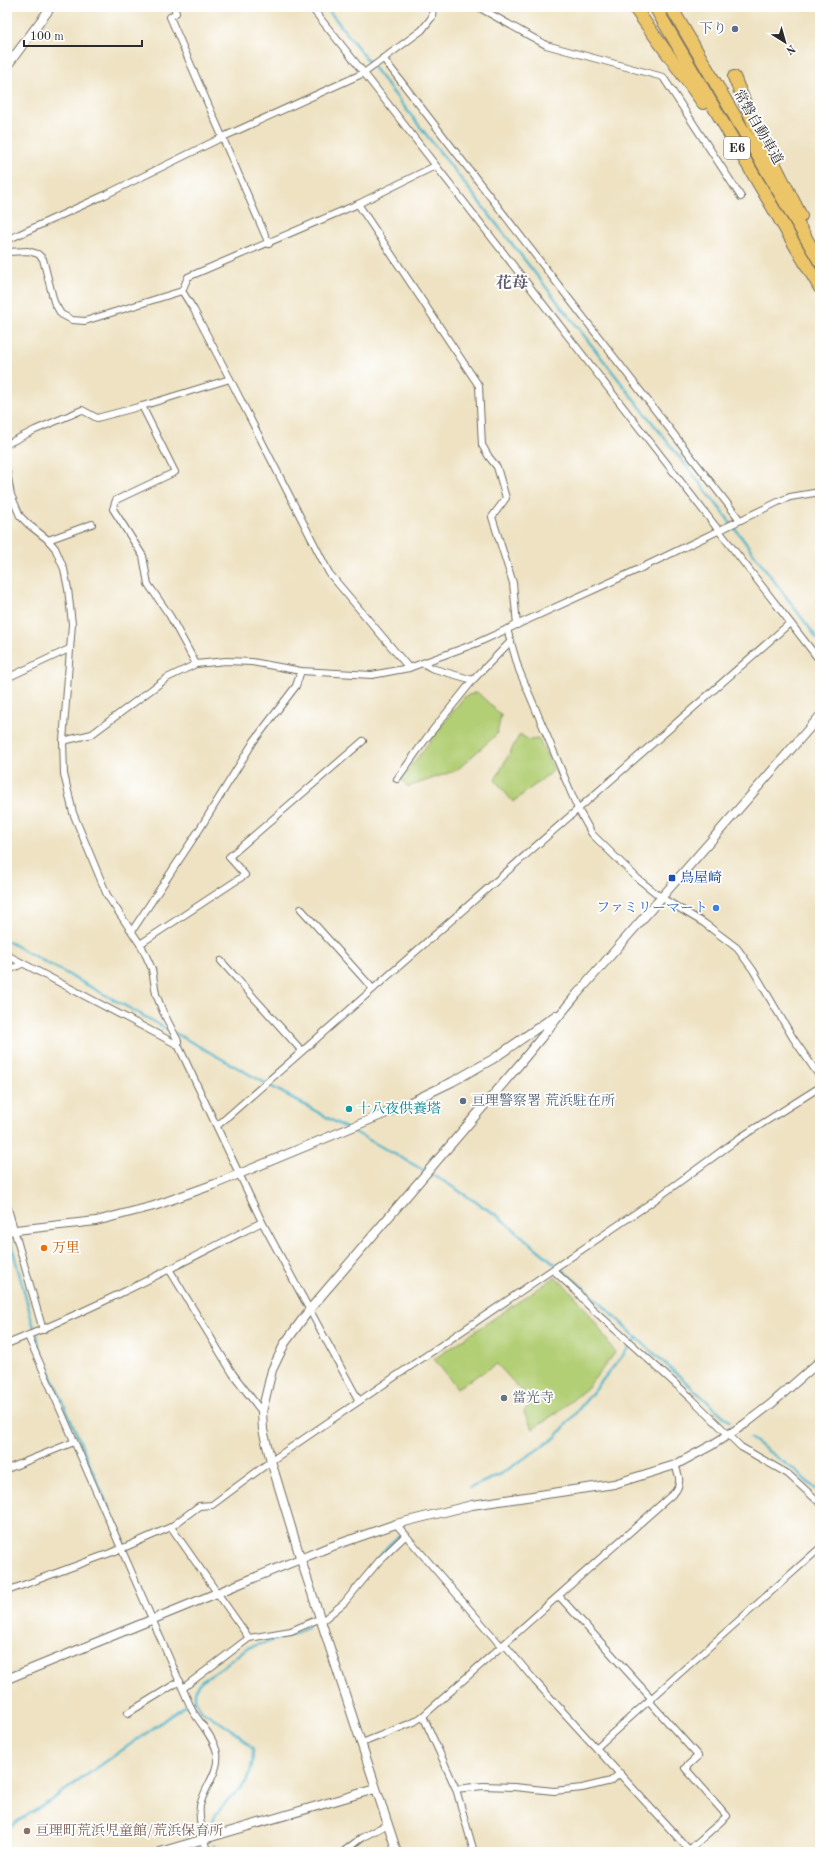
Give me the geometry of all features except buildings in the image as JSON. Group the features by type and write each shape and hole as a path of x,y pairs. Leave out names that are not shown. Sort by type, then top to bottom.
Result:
{"highway":[{"path":"634,7 700,99 774,211"},
{"name":"常磐自動車道","path":"655,7 820,288"},
{"name":"常磐自動車道","path":"671,7 820,262"},
{"path":"734,77 769,154 820,250"}],"street":[{"path":"7,66 51,7"},
{"path":"174,7 176,13 170,17 269,244"},
{"path":"311,7 364,73 820,661"},
{"path":"7,240 106,195 223,137 364,73 422,30 432,17 433,7"},
{"path":"478,7 546,45 663,77 741,197"},
{"path":"383,58 740,520"},
{"path":"7,252 28,251 38,254 43,259 54,302 61,314 72,320 85,321 182,291 188,277 269,244 358,204 435,166"},
{"path":"358,204 479,386 482,445 497,467 506,498 492,517 513,583 517,625"},
{"path":"182,291 194,310 230,379 329,573 408,668"},
{"path":"7,444 82,410 97,418 230,379"},
{"path":"142,406 175,472 116,500 114,509 143,556 148,584 170,616 196,664"},
{"path":"7,472 11,494 20,516 48,540 61,559 68,589 72,624 63,741 64,774 73,814 113,906 132,931 152,969 156,994 238,1174 262,1222 359,1401"},
{"path":"63,741 92,734 167,678 196,664 209,661 252,662 302,672 372,675 408,668 477,643 790,497 820,492"},
{"path":"48,540 92,524"},
{"path":"217,1126 790,623"},
{"path":"507,629 519,668 578,809 592,834 626,868 662,898 704,923 737,948 753,970 793,1038 820,1077"},
{"path":"396,779 473,680 511,641"},
{"path":"7,678 69,649"},
{"path":"423,663 431,668 473,680"},
{"path":"132,931 201,827 254,742 296,686 302,672"},
{"path":"397,1852 375,1789 362,1743 322,1619 301,1560 271,1461 263,1430 262,1412 272,1370 285,1343 310,1309 565,1009 820,716"},
{"path":"140,944 245,875 229,857 363,741"},
{"path":"301,909 372,989"},
{"path":"7,955 178,1043"},
{"path":"221,962 302,1051"},
{"path":"7,971 22,964"},
{"path":"11,1230 96,1221 154,1206 215,1184 396,1110 452,1082 493,1059 565,1009"},
{"path":"7,1591 121,1549 172,1527 199,1506 212,1505 271,1461 649,1204 738,1139 820,1087"},
{"path":"7,1205 11,1230 43,1330"},
{"path":"7,1344 43,1330 262,1222"},
{"path":"169,1269 233,1374 262,1412"},
{"path":"554,1269 629,1343 690,1397 741,1447 788,1474 820,1503"},
{"path":"28,1336 121,1549 154,1619 192,1710 214,1744 217,1754 216,1765 200,1807 200,1819 207,1852"},
{"path":"7,1678 301,1560 327,1548 396,1524 472,1505 614,1484 674,1465 728,1435 771,1404 820,1361"},
{"path":"7,1469 74,1442"},
{"path":"362,1743 414,1722 423,1716 504,1646 675,1492 679,1486 680,1480 674,1465"},
{"path":"396,1524 403,1537 597,1747 659,1819 690,1851 727,1816 685,1768 698,1756 559,1596"},
{"path":"172,1527 249,1638"},
{"path":"183,1688 249,1638 292,1631 322,1619 344,1603 379,1561 403,1537"},
{"path":"597,1747 820,1548"},
{"path":"128,1713 180,1681"},
{"path":"423,1716 456,1789 474,1852"},
{"path":"456,1789 483,1786 514,1787 554,1792 582,1788 611,1781 620,1773"},
{"path":"160,1852 375,1789"},
{"path":"343,1852 361,1838 388,1824"}],"green space":[{"path":"477,692 501,715 497,734 457,770 408,787 401,779 464,697"},
{"path":"520,734 528,740 539,739 554,770 513,802 495,780"},
{"path":"555,1277 565,1285 581,1303 615,1353 587,1388 559,1411 533,1429 524,1413 530,1400 497,1364 457,1388 434,1359"}],"waterway":[{"path":"326,7 721,510 820,642"},
{"path":"7,941 171,1031"},
{"path":"175,1033 346,1128"},
{"path":"351,1130 445,1182 499,1217 593,1296 730,1422"},
{"path":"8,1232 34,1328"},
{"path":"37,1335 39,1347 124,1543"},
{"path":"470,1488 501,1474 556,1437 637,1338"},
{"path":"750,1438 793,1469 820,1493"},
{"path":"364,1574 388,1546 400,1535"},
{"path":"327,1612 336,1606"},
{"path":"192,1702 195,1700 195,1692 201,1681 247,1648 292,1635 307,1627"},
{"path":"195,1700 201,1710 238,1734 253,1749 252,1765 247,1780 216,1814 211,1830"},
{"path":"7,1828 50,1801 186,1705"},
{"path":"214,1845 216,1852"}],"place":[{"name":"下り","path":"735,29"},
{"name":"鳥屋崎","path":"672,878"},
{"name":"ファミリーマート","path":"716,908"},
{"name":"亘理警察署 荒浜駐在所","path":"463,1101"},
{"name":"十八夜供養塔","path":"349,1109"},
{"name":"万里","path":"44,1248"},
{"name":"當光寺","path":"504,1398"},
{"name":"亘理町荒浜児童館/荒浜保育所","path":"27,1831"}],"district":[{"name":"花苺","path":"512,284"}]}
